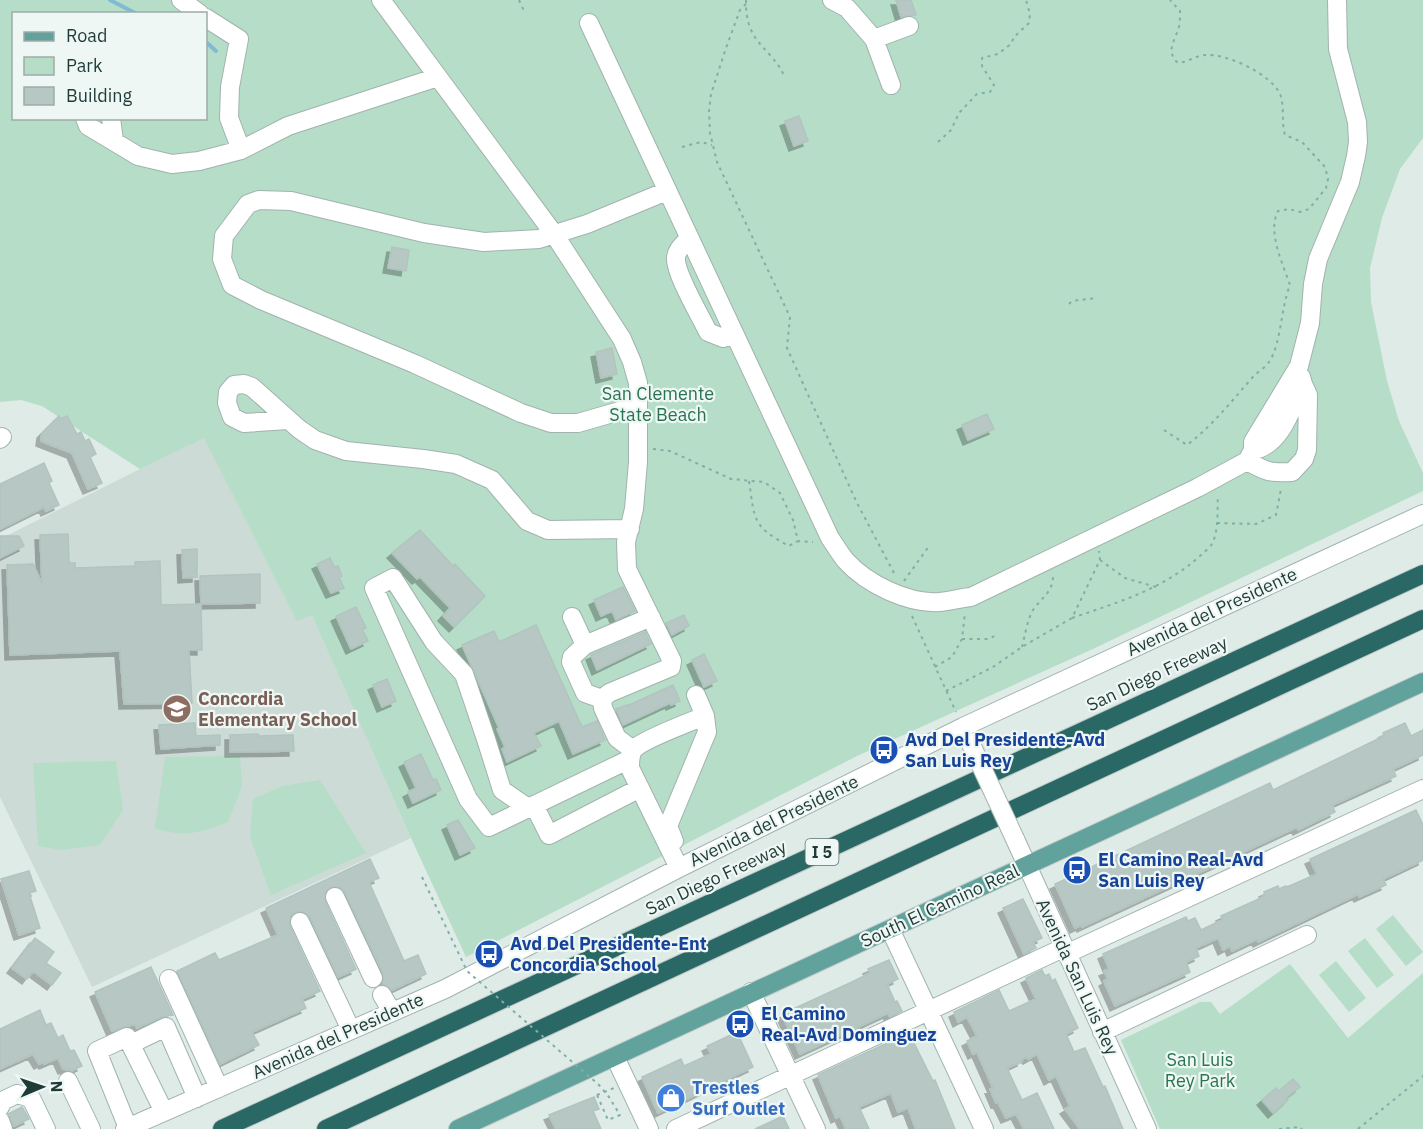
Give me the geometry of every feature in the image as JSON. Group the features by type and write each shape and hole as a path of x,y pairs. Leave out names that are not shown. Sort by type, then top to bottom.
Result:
{"highway":[{"name":"San Diego Freeway","path":"222,1129 1423,574"},
{"name":"I 5","path":"326,1129 1423,619"}],"main road":[{"name":"South El Camino Real","path":"458,1129 480,1124 752,992 1423,682"}],"street":[{"path":"181,0 197,12"},
{"path":"381,0 554,234 622,339 632,362 638,383 638,447 634,509 626,542 627,569 672,661 671,667 609,693 602,699"},
{"path":"832,0 848,8 874,39 891,85"},
{"path":"1250,455 1253,442 1299,366 1310,323 1313,284 1318,259 1350,182 1358,142 1357,122 1338,49 1337,0"},
{"path":"207,19 239,39 230,87 229,118 241,150"},
{"path":"589,22 689,238 679,249 676,258 677,270 708,332 723,338 734,334 830,538 846,561 858,572 886,590 937,602 968,597 1218,477 1263,449 1280,432 1303,384"},
{"path":"874,39 909,26"},
{"path":"86,120 88,126 138,156 172,164 200,161 241,150 288,126 438,77"},
{"path":"111,120 114,141"},
{"path":"637,406 578,423 551,423 521,413 415,364 261,300 232,285 222,259 224,236 248,204 259,200 291,201 424,233 484,242 539,239 587,224 667,191"},
{"path":"1250,455 1270,473 1292,472 1304,459 1308,395 1299,366"},
{"path":"1286,419 1307,438"},
{"path":"288,420 315,440 346,451 456,464 492,480 527,521 548,530 630,529"},
{"name":"Avenida del Presidente","path":"127,1128 445,989 683,866 963,728 1423,514"},
{"path":"640,788 549,835 531,806 502,790 464,674 434,642 393,578 374,588 468,799 489,827 531,806 631,755 644,743 705,716"},
{"path":"572,617 585,645"},
{"path":"602,699 585,693 571,662 572,657 585,645 651,617"},
{"path":"404,656 434,642"},
{"path":"683,866 668,826 707,732 705,716 696,695"},
{"path":"602,699 603,708 617,738 631,755 630,768 683,866"},
{"name":"Avenida San Luis Rey","path":"963,728 1147,1129"},
{"path":"676,1129 929,1011 1423,789"},
{"path":"335,897 373,978"},
{"path":"300,922 351,1030"},
{"path":"890,929 984,1129"},
{"path":"1102,1032 1307,935"},
{"path":"169,979 219,1088"},
{"path":"752,992 816,1129"},
{"path":"382,995 392,1012"},
{"path":"130,1044 166,1027 197,1098"},
{"path":"127,1128 97,1051 127,1037 164,1112"},
{"path":"615,1057 649,1129"},
{"path":"68,1082 91,1129"},
{"path":"0,1107 2,1101 17,1094 31,1098 46,1129"},
{"path":"0,1121 3,1129"}],"path":[{"path":"519,0 524,11"},
{"path":"746,0 745,13 755,39 782,70 785,78"},
{"path":"938,142 951,130 958,113 977,94 990,92 994,85 982,66 982,58 998,54 1011,44 1014,37 1029,23 1030,14 1026,0"},
{"path":"1164,430 1187,445 1208,429 1269,361 1284,298 1290,285 1275,236 1274,218 1278,211 1289,209 1300,212 1309,209 1326,188 1328,179 1325,167 1302,142 1285,135 1280,93 1268,80 1247,66 1227,57 1205,55 1188,62 1178,63 1173,59 1172,41 1179,26 1180,11 1170,0"},
{"path":"746,4 740,10 711,94 709,111 712,145 719,169 790,317 787,348 856,501 902,592 963,728"},
{"path":"682,147 701,142 712,145"},
{"path":"1069,304 1072,301 1097,298"},
{"path":"638,447 670,451 731,479 764,482 780,493 793,520 798,541"},
{"path":"1217,523 1256,524 1276,515 1284,473"},
{"path":"946,691 993,667 1072,618 1136,596 1185,569 1213,544 1217,523 1218,477"},
{"path":"749,481 754,517 766,534 789,546 798,541 808,543 830,538"},
{"path":"1072,618 1100,560 1096,537"},
{"path":"902,592 929,546"},
{"path":"1022,647 1033,611 1047,596 1053,578 1050,559"},
{"path":"1100,560 1125,578 1156,587"},
{"path":"935,667 952,657 962,639 968,597"},
{"path":"962,639 988,639 997,635"},
{"path":"422,877 467,971 599,1084 620,1115 608,1120 597,1095"},
{"path":"1358,1129 1423,1076"},
{"path":"1279,1129 1300,1127 1302,1129"}],"shaded area":[{"name":"Concordia Elementary School","path":"204,437 297,620 312,614 411,838 92,987 0,797 0,539"}],"green space":[{"name":"San Clemente State Beach","path":"0,0 1423,0 1423,138 1400,169 1382,218 1370,268 1371,302 1387,381 1399,421 1423,473 1423,491 1095,648 857,756 466,957 312,615 297,621 204,438 140,469 42,406 21,400 0,402"},
{"path":"240,756 242,787 228,822 192,833 174,833 155,828 165,757"},
{"path":"116,761 123,810 100,845 61,850 38,846 33,763"},
{"path":"320,780 366,853 271,895 250,837 253,799 282,786"},
{"path":"1393,915 1423,952 1406,966 1376,929"},
{"path":"1365,938 1394,975 1377,988 1348,951"},
{"path":"1336,961 1366,998 1349,1012 1319,975"},
{"name":"San Luis Rey Park","path":"1290,964 1348,1038 1423,973 1423,1129 1160,1129 1121,1040 1200,1002 1211,1002 1220,1014"}],"building":[{"path":"896,0 911,0 916,15 901,17"},
{"path":"799,116 808,141 794,146 785,121"},
{"path":"392,247 409,250 406,271 388,268"},
{"path":"612,348 617,374 601,378 596,352"},
{"path":"987,414 994,429 968,440 962,425"},
{"path":"59,416 60,419 67,416 77,434 81,432 85,441 89,439 96,454 90,457 102,483 88,489 72,453 41,441 42,433"},
{"path":"44,463 52,481 49,483 59,505 46,511 44,507 0,529 0,484"},
{"path":"420,530 485,596 454,627 443,616 450,608 420,577 417,579 392,553"},
{"path":"68,534 69,563 75,563 75,568 135,566 135,562 160,561 161,605 201,604 202,650 189,650 192,703 124,704 120,651 10,655 7,565 33,564 42,583 40,535"},
{"path":"0,536 19,536 24,546 0,558"},
{"path":"197,549 197,577 183,578 182,550"},
{"path":"330,558 334,567 338,566 342,576 339,577 344,588 331,593 317,564"},
{"path":"260,574 260,603 201,604 200,576"},
{"path":"623,587 635,611 616,620 612,611 601,616 594,600"},
{"path":"356,607 366,628 362,629 368,641 351,649 336,616"},
{"path":"684,615 689,626 672,635 666,623"},
{"path":"536,625 582,727 597,721 605,740 573,754 559,721 534,733 541,746 507,762 502,749 505,747 497,729 499,728 462,645 494,631 499,642"},
{"path":"645,632 651,644 597,670 591,655"},
{"path":"704,654 717,681 704,687 692,660"},
{"path":"387,679 396,701 382,707 373,685"},
{"path":"673,685 680,701 671,705 670,703 623,725 616,709"},
{"path":"195,723 196,736 220,735 220,745 161,749 159,725"},
{"path":"1405,723 1411,736 1423,730 1423,755 1393,769 1396,776 1332,805 1335,812 1298,830 1297,827 1082,927 1081,925 1075,928 1055,884 1270,783 1273,790 1384,736 1383,733"},
{"path":"258,734 258,736 293,735 294,751 230,752 230,735"},
{"path":"421,754 433,780 436,779 441,790 413,803 408,792 416,788 404,762"},
{"path":"1416,810 1423,825 1423,860 1383,879 1386,885 1359,897 1358,894 1258,942 1257,939 1232,951 1230,946 1223,950 1218,938 1196,948 1199,956 1186,962 1190,972 1115,1006 1104,981 1108,979 1104,971 1109,969 1103,954 1186,917 1188,921 1195,918 1201,930 1222,920 1221,916 1261,898 1265,895 1264,892 1278,886 1279,889 1287,887 1317,874 1310,859"},
{"path":"458,820 475,848 460,855 447,825"},
{"path":"370,859 379,878 369,882 404,961 418,955 426,974 392,990 383,984 383,973 345,892 341,888 331,887 326,891 325,901 356,969 338,977 310,917 302,911 295,912 290,916 290,926 320,991 302,999 306,1008 252,1032 259,1045 220,1064 177,971 215,953 219,960 278,935 266,908"},
{"path":"29,871 36,891 29,893 40,928 19,935 1,879"},
{"path":"1023,899 1042,938 1033,942 1036,948 1024,954 1003,908"},
{"path":"35,938 54,952 46,963 61,973 52,985 33,971 27,979 12,968"},
{"path":"889,960 898,979 887,984 902,1011 890,1017 888,1013 800,1054 782,1014 870,973 868,969"},
{"path":"151,967 173,1015 161,1017 137,1028 135,1024 112,1031 95,992"},
{"path":"1042,970 1045,976 1049,974 1052,981 1055,979 1078,1028 1066,1034 1074,1052 1085,1048 1103,1087 1105,1086 1123,1129 1080,1129 1065,1109 1070,1106 1056,1076 1049,1080 1037,1054 1028,1059 1026,1057 1007,1068 1022,1100 1037,1093 1054,1129 1024,1129 1016,1114 1006,1118 998,1102 996,1103 990,1089 993,1088 977,1052 973,1054 967,1041 977,1036 967,1017 958,1022 954,1012 999,990 1009,1011 1036,999 1026,978"},
{"path":"40,1010 46,1025 51,1023 58,1038 63,1035 70,1051 74,1050 82,1066 71,1071 63,1069 58,1058 39,1064 33,1054 0,1069 0,1029"},
{"name":"Trestles Surf Outlet","path":"737,1032 753,1067 658,1113 642,1077 681,1059 684,1066 711,1054 707,1046"},
{"path":"909,1033 933,1081 935,1080 955,1129 916,1129 908,1108 898,1112 891,1093 859,1107 869,1129 846,1129 840,1116 836,1118 818,1075"},
{"path":"1293,1079 1300,1087 1273,1113 1262,1100 1276,1088 1279,1091"},
{"path":"594,1097 599,1109 593,1111 601,1129 556,1129 549,1115"},
{"path":"22,1107 29,1119 14,1126 8,1114"},
{"path":"783,1116 789,1129 755,1129"}],"waterway":[{"path":"110,0 133,12"},
{"path":"207,43 216,51"}],"place":[{"name":"Concordia Elementary School","path":"177,709"},
{"name":"Avd Del Presidente-Avd San Luis Rey","path":"884,750"},
{"name":"El Camino Real-Avd San Luis Rey","path":"1077,870"},
{"name":"Avd Del Presidente-Ent Concordia School","path":"489,954"},
{"name":"El Camino Real-Avd Dominguez","path":"740,1024"},
{"name":"Trestles Surf Outlet","path":"671,1098"}]}
